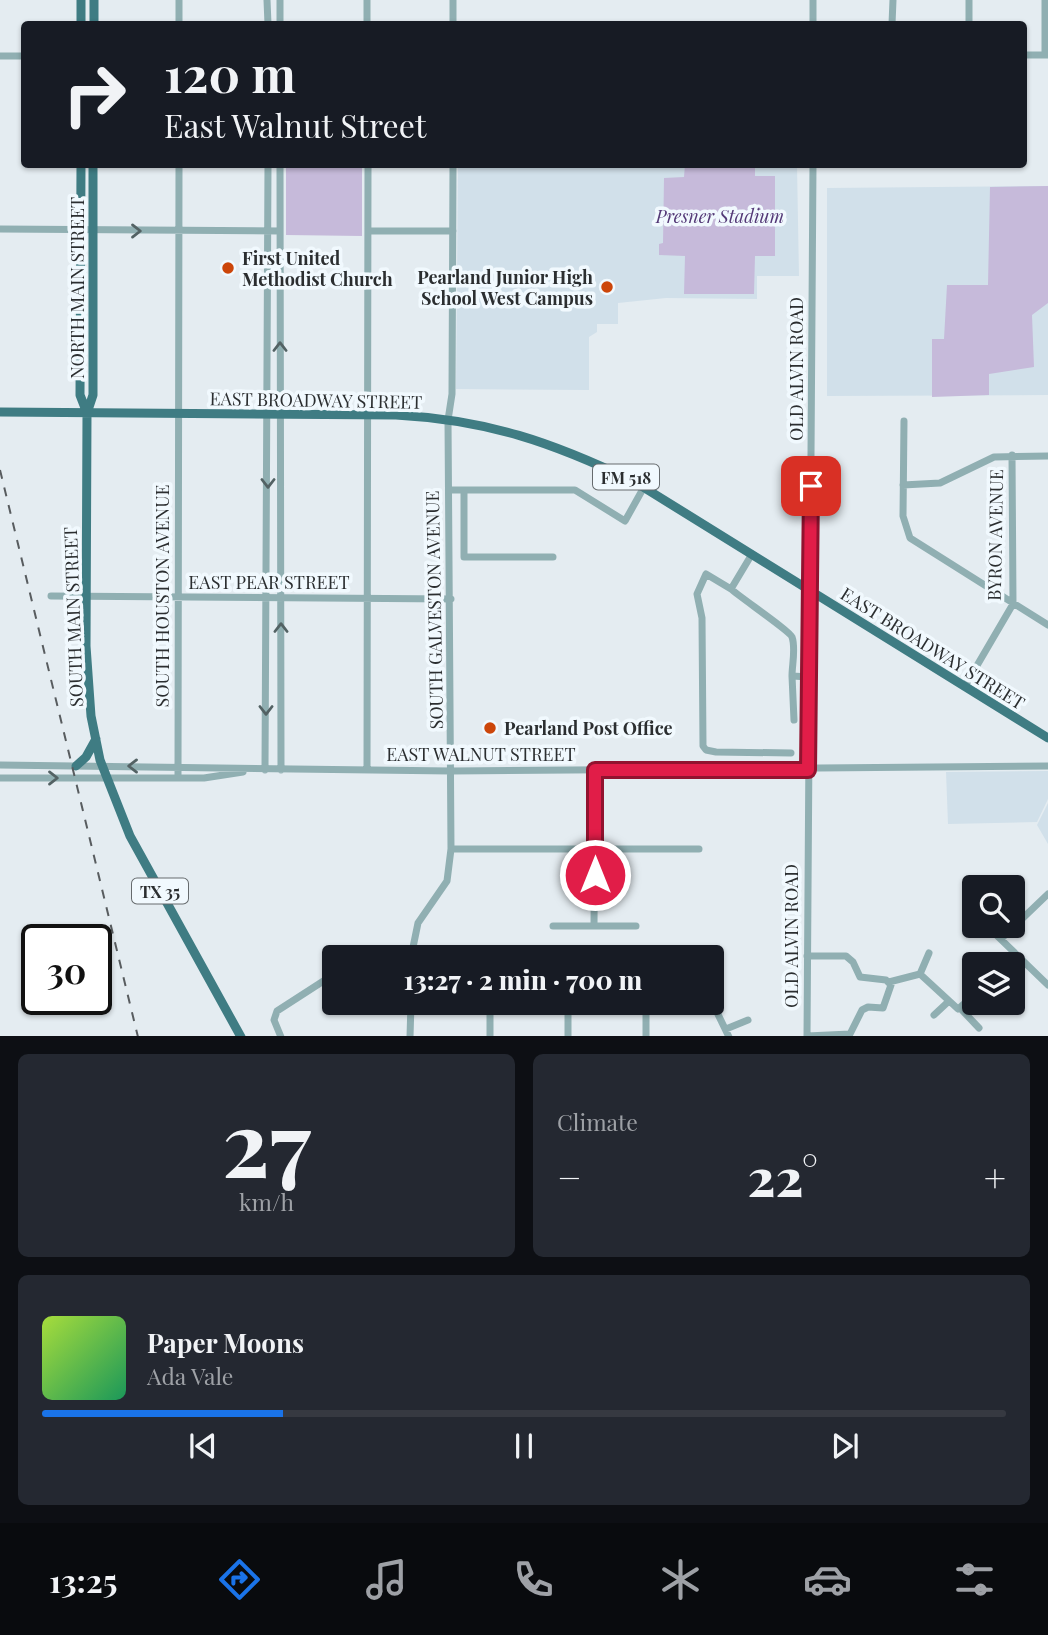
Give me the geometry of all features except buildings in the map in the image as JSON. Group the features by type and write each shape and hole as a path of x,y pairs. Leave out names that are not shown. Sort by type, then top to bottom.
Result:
{"main road":[{"path":"81,0 81,21"},
{"path":"94,0 94,21"},
{"name":"NORTH MAIN STREET","path":"80,168 80,395 87,413"},
{"name":"NORTH MAIN STREET","path":"87,413 93,395 93,168"},
{"name":"FM 518","path":"0,412 87,413"},
{"name":"EAST BROADWAY STREET","path":"87,413 367,415 448,420 490,426 546,442 643,487 1048,738"},
{"name":"SOUTH MAIN STREET","path":"87,413 87,663 96,739 107,778 130,836 240,1036"},
{"path":"76,766 86,757 96,739"}],"street":[{"path":"179,0 179,21"},
{"path":"268,0 268,21"},
{"path":"280,0 280,21"},
{"path":"367,21 368,0"},
{"path":"453,0 453,21"},
{"path":"813,0 813,21"},
{"path":"892,21 893,0"},
{"path":"969,0 969,21"},
{"path":"1027,55 1047,55 1045,0"},
{"path":"0,56 21,56"},
{"name":"SOUTH HOUSTON AVENUE","path":"178,778 179,168"},
{"path":"265,770 268,168"},
{"path":"280,168 281,770"},
{"path":"367,770 368,168"},
{"name":"SOUTH GALVESTON AVENUE","path":"413,945 418,923 440,896 447,881 451,849 448,420 452,394 453,168"},
{"name":"OLD ALVIN ROAD","path":"807,1036 813,168"},
{"path":"0,229 280,231"},
{"path":"368,231 453,231"},
{"path":"904,421 903,516 913,542 1048,625"},
{"name":"BYRON AVENUE","path":"965,686 1013,604 1012,455"},
{"path":"903,485 940,483 994,457 1048,456"},
{"path":"449,490 575,490 625,521 643,487"},
{"path":"464,490 464,558 553,557"},
{"path":"731,589 752,554"},
{"path":"791,753 716,752 706,750 703,746 702,618 697,594 706,574 731,589 792,636 794,720"},
{"name":"EAST PEAR STREET","path":"51,596 451,599"},
{"path":"792,676 810,677"},
{"path":"760,752 760,770"},
{"name":"EAST WALNUT STREET","path":"0,765 450,771 1048,766"},
{"name":"EAST WALNUT STREET","path":"0,778 204,778 250,770"},
{"path":"594,926 595,770"},
{"path":"451,849 699,849"},
{"path":"1048,894 1000,939 1048,985"},
{"path":"553,926 636,926"},
{"path":"920,974 929,953"},
{"path":"807,956 846,956 853,962 860,977 889,982 920,974"},
{"path":"920,974 979,1028"},
{"path":"281,1036 274,1020 277,1011 322,982"},
{"path":"807,1036 850,1034 862,1010 868,1007 883,1008 891,989 889,982"},
{"path":"934,1015 949,1001"},
{"path":"410,1036 411,1015"},
{"path":"490,1015 490,1036"},
{"path":"568,1015 568,1036"},
{"path":"646,1015 646,1036"},
{"path":"719,1015 728,1033 748,1020"}],"shaded area":[{"name":"Pearland Junior High School West Campus","path":"458,168 797,168 799,276 757,276 757,299 666,298 618,303 618,324 597,324 597,332 589,337 589,390 456,389"},
{"path":"1048,186 1048,395 827,396 827,188"},
{"path":"1048,771 1048,799 1037,822 948,824 946,772"},
{"path":"1048,803 1048,844 1037,825"}],"green space":[{"path":"286,168 362,168 362,236 286,235"},
{"name":"Presner Stadium","path":"685,168 755,168 755,176 775,176 775,256 755,256 754,294 684,294 685,256 659,255 659,244 663,243 664,178 684,177"},
{"path":"1048,186 1048,303 1032,315 1034,367 989,374 989,395 932,397 932,339 944,339 947,285 988,285 990,187"}],"railway":[{"path":"0,470 138,1036"}],"place":[{"name":"First United Methodist Church","path":"228,268"},
{"name":"Pearland Junior High School West Campus","path":"607,287"},
{"name":"Pearland Post Office","path":"490,728"}],"route":[{"path":"595,875 595,770 808,770 811,486"}]}
